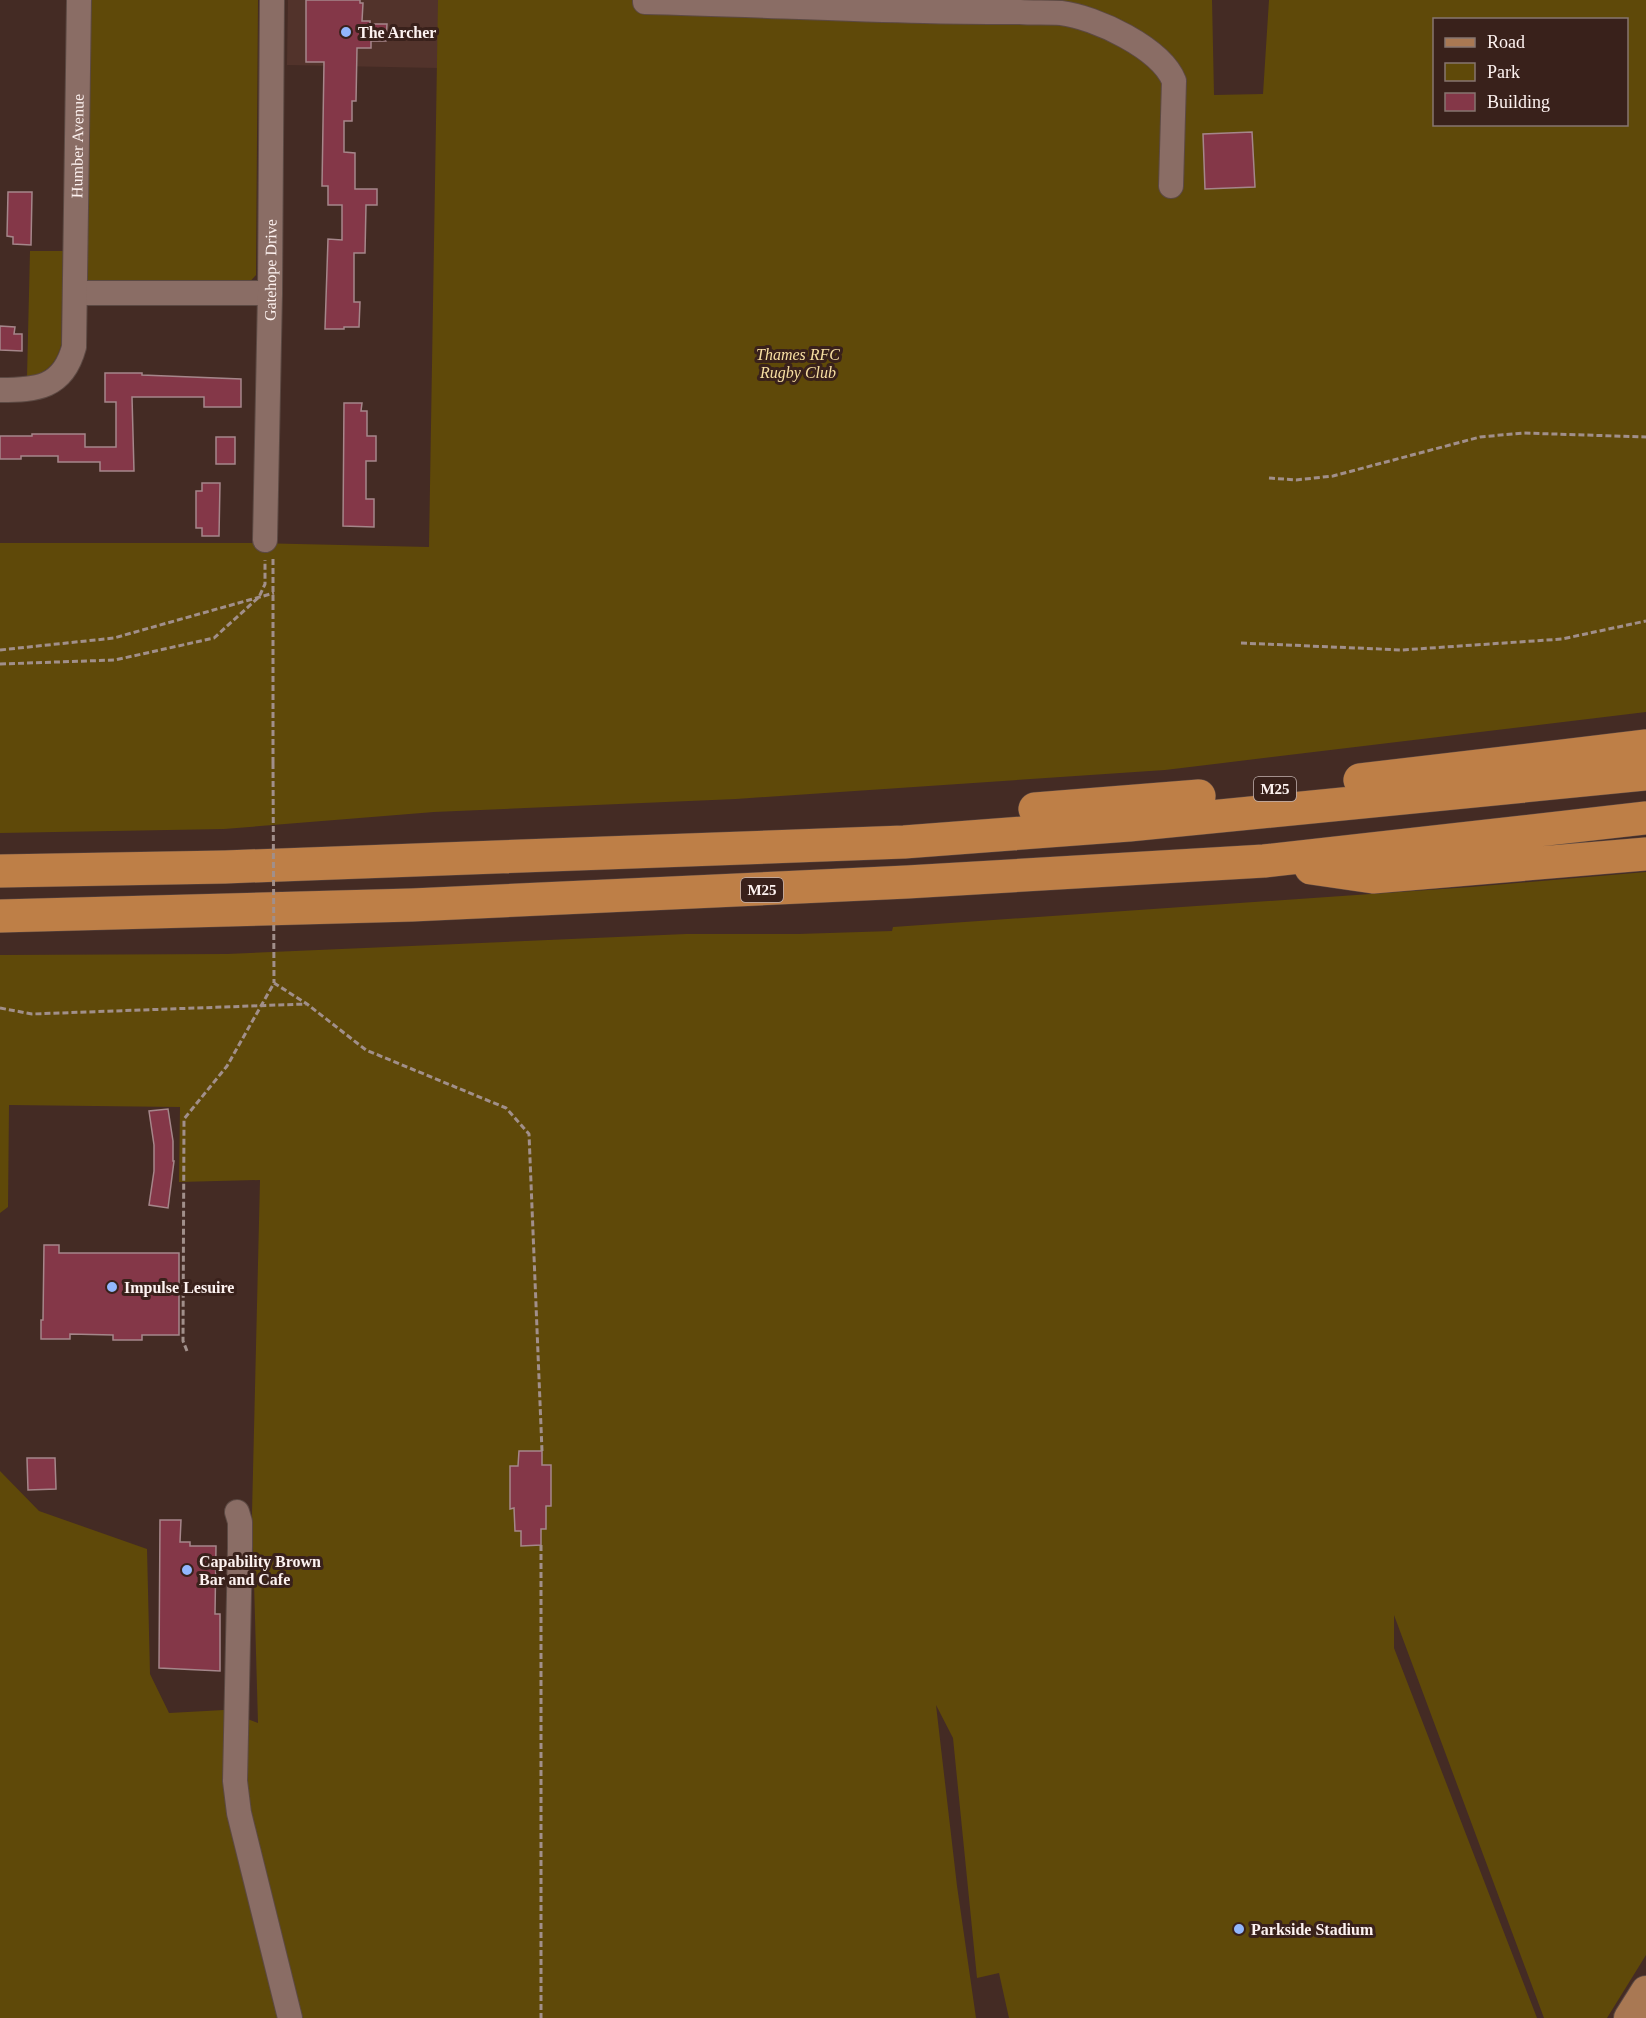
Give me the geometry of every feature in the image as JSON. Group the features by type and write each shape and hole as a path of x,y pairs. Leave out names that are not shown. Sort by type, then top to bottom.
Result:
{"highway":[{"name":"M25","path":"570,855 902,821 1296,788 1646,746"},
{"name":"M25","path":"0,871 225,867 904,842 1129,825 1646,774"},
{"name":"M25","path":"0,916 574,899 1264,861 1646,818"},
{"name":"M25","path":"1523,833 1646,829"},
{"name":"M25","path":"1264,861 1373,877 1646,854"}],"main road":[{"path":"1629,2018 1646,1991"}],"street":[{"name":"Humber Avenue","path":"0,390 27,390 53,381 63,372 74,347 79,0"},
{"name":"Gatehope Drive","path":"269,545 272,0"},
{"path":"645,0 645,2 922,11 1062,13 1088,21 1148,49 1170,73 1174,81 1171,186"},
{"path":"75,293 270,293"},
{"path":"237,1512 240,1522 240,1547 235,1781 239,1813 290,2018"}],"path":[{"path":"1269,478 1296,480 1333,476 1480,436 1523,433 1646,437"},
{"path":"187,1351 183,1341 184,1119 227,1066 274,983 274,593 269,545"},
{"path":"0,664 115,660 214,638 259,597 265,584 269,545"},
{"path":"0,650 114,638 274,593"},
{"path":"1241,643 1402,650 1563,639 1646,621"},
{"path":"274,983 307,1004 366,1050 506,1108 529,1134 542,1451"},
{"path":"0,1008 32,1014 307,1004"},
{"path":"541,1545 541,2018"}],"shaded area":[{"path":"288,0 438,0 438,68 287,65"}],"green space":[{"path":"84,0 258,0 256,275 245,287 94,286 83,279"},
{"name":"Thames RFC Rugby Club","path":"438,0 1212,0 1214,95 1263,94 1269,0 1646,0 1646,712 1165,770 736,799 434,812 224,829 0,833 0,543 250,543 429,547"},
{"path":"30,251 63,251 61,345 49,367 27,378"},
{"path":"1646,872 1646,1955 1607,2018 1544,2018 1394,1615 1394,1648 1537,2018 1009,2018 999,1973 977,1978 953,1738 936,1705 957,1886 976,2018 0,2018 0,1471 39,1511 147,1549 150,1674 169,1713 224,1710 258,1723 252,1513 260,1180 179,1182 180,1107 9,1105 8,1207 0,1213 0,955 227,954 686,934 892,931 893,927 1471,887"}],"building":[{"path":"306,0 360,0 360,3 363,3 362,21 370,21 370,24 387,24 386,41 371,41 371,48 357,48 356,101 352,101 352,121 344,121 344,152 355,153 355,189 377,189 377,205 366,205 365,253 354,253 354,302 360,302 359,327 325,329 328,239 342,240 342,205 328,205 328,186 322,186 324,62 306,62"},
{"path":"1252,132 1255,187 1205,189 1203,134"},
{"path":"8,192 32,192 31,245 13,244 13,237 7,236"},
{"path":"0,326 15,327 14,334 22,334 22,351 0,350"},
{"path":"105,373 241,379 241,407 204,407 204,397 132,397 134,471 100,471 100,462 58,462 58,456 21,456 21,459 0,459 0,436 85,434 85,447 116,447 116,402 105,402"},
{"path":"344,403 362,403 361,411 367,411 367,436 376,436 376,461 366,461 366,499 374,499 374,527 343,526"},
{"path":"216,437 235,437 235,464 216,464"},
{"path":"202,483 220,483 219,536 202,536 202,528 196,528 196,491 202,491"},
{"path":"168,1109 174,1161 168,1208 149,1205 154,1171 154,1145 149,1111"},
{"name":"Impulse Lesuire","path":"44,1245 59,1245 59,1253 179,1253 179,1335 142,1335 142,1340 113,1340 113,1335 70,1334 70,1339 41,1339"},
{"path":"519,1451 542,1451 542,1465 551,1465 551,1506 546,1506 546,1529 541,1529 541,1545 521,1546 521,1531 515,1531 514,1508 510,1509 510,1466 518,1466"},
{"path":"27,1458 55,1458 56,1489 28,1490"},
{"name":"Capability Brown Bar and Cafe","path":"160,1520 181,1520 180,1542 190,1542 190,1546 216,1546 215,1614 220,1614 220,1671 159,1668"}],"place":[{"name":"The Archer","path":"346,32"},
{"name":"Impulse Lesuire","path":"112,1287"},
{"name":"Capability Brown Bar and Cafe","path":"187,1570"},
{"name":"Parkside Stadium","path":"1239,1929"}]}
